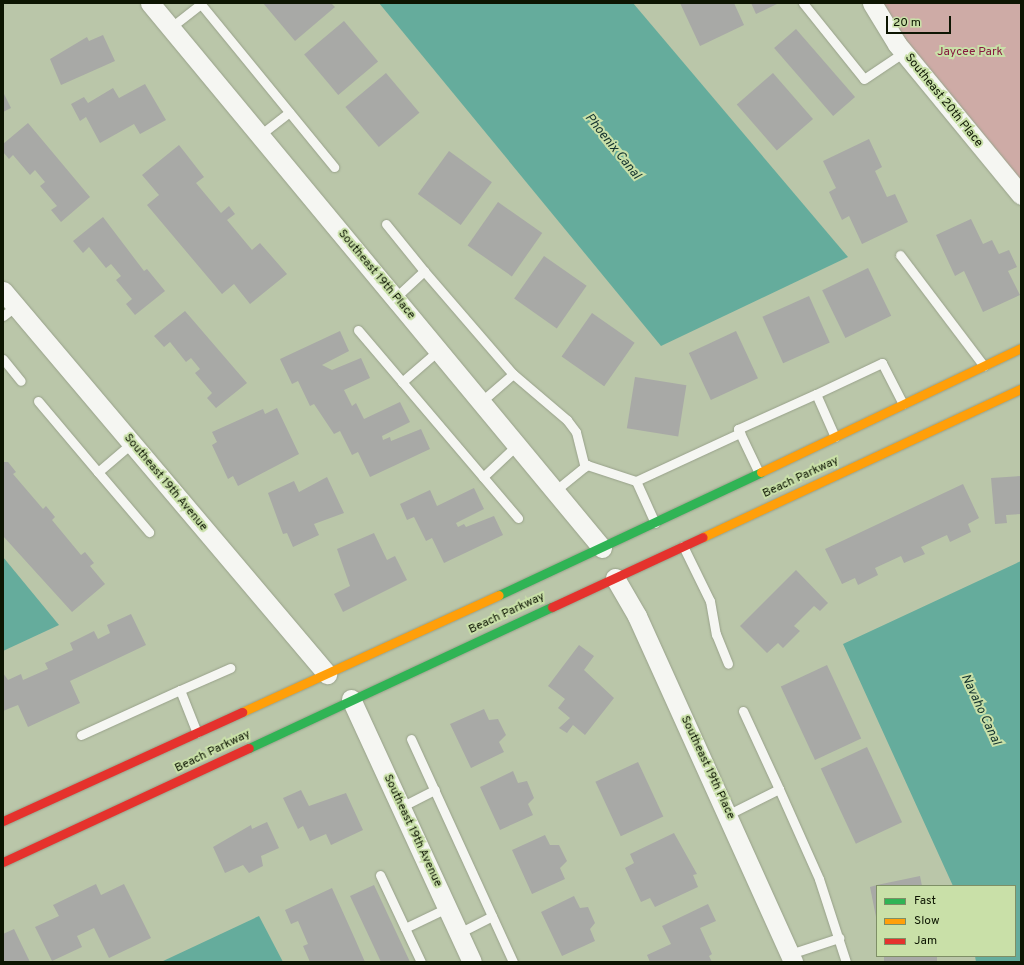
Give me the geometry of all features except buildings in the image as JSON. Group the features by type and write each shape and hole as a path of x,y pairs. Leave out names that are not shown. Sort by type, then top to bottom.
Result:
{"street":[{"name":"Southeast 19th Place","path":"150,3 556,490 608,563 637,616 729,814 792,958"},
{"name":"Southeast 20th Place","path":"872,3 904,52 1021,195"},
{"name":"Southeast 19th Avenue","path":"3,291 9,311 132,443 339,686 401,807 472,962"},
{"name":"Beach Parkway","path":"3,862 339,686 608,563 655,523 1021,348"},
{"name":"Beach Parkway","path":"3,821 197,732 339,686 608,563 683,546 1021,390"}],"lane":[{"path":"803,3 864,79 904,52"},
{"path":"170,28 200,4 334,168"},
{"path":"260,135 289,112"},
{"path":"386,224 424,271 513,374 567,420 576,432 585,467"},
{"path":"900,255 984,366"},
{"path":"395,298 424,271"},
{"path":"358,330 518,518"},
{"path":"402,382 439,350"},
{"path":"3,359 21,381"},
{"path":"758,473 738,429 882,363 903,404"},
{"path":"482,401 513,374"},
{"path":"816,394 835,437"},
{"path":"38,401 149,532"},
{"path":"556,490 585,467 595,466 636,481 740,433"},
{"path":"98,472 132,443"},
{"path":"483,477 518,444"},
{"path":"636,481 655,523"},
{"path":"683,546 710,600 716,634 728,664"},
{"path":"81,735 230,668"},
{"path":"180,690 197,732"},
{"path":"743,711 819,879 846,962"},
{"path":"411,739 513,962"},
{"path":"729,814 779,789"},
{"path":"401,807 435,790"},
{"path":"380,875 421,962"},
{"path":"405,928 447,908"},
{"path":"459,933 492,916"},
{"path":"792,958 839,938"}],"green space":[{"name":"Jaycee Park","path":"880,3 1021,3 1021,186 921,74"}],"water":[{"name":"Phoenix Canal","path":"379,3 633,3 848,257 661,346"},
{"path":"3,557 59,625 3,651"},
{"name":"Navaho Canal","path":"1021,561 1021,962 976,962 975,957 1016,957 1016,885 953,885 843,644"},
{"path":"259,916 283,962 161,962"}],"traffic: fast":[{"path":"499,595 761,472"},
{"path":"249,748 552,607"}],"traffic: slow":[{"path":"761,472 1021,348"},
{"path":"703,537 1021,389"},
{"path":"242,712 499,595"}],"traffic: jam":[{"path":"552,607 703,537"},
{"path":"3,821 242,712"},
{"path":"3,862 249,748"}]}
